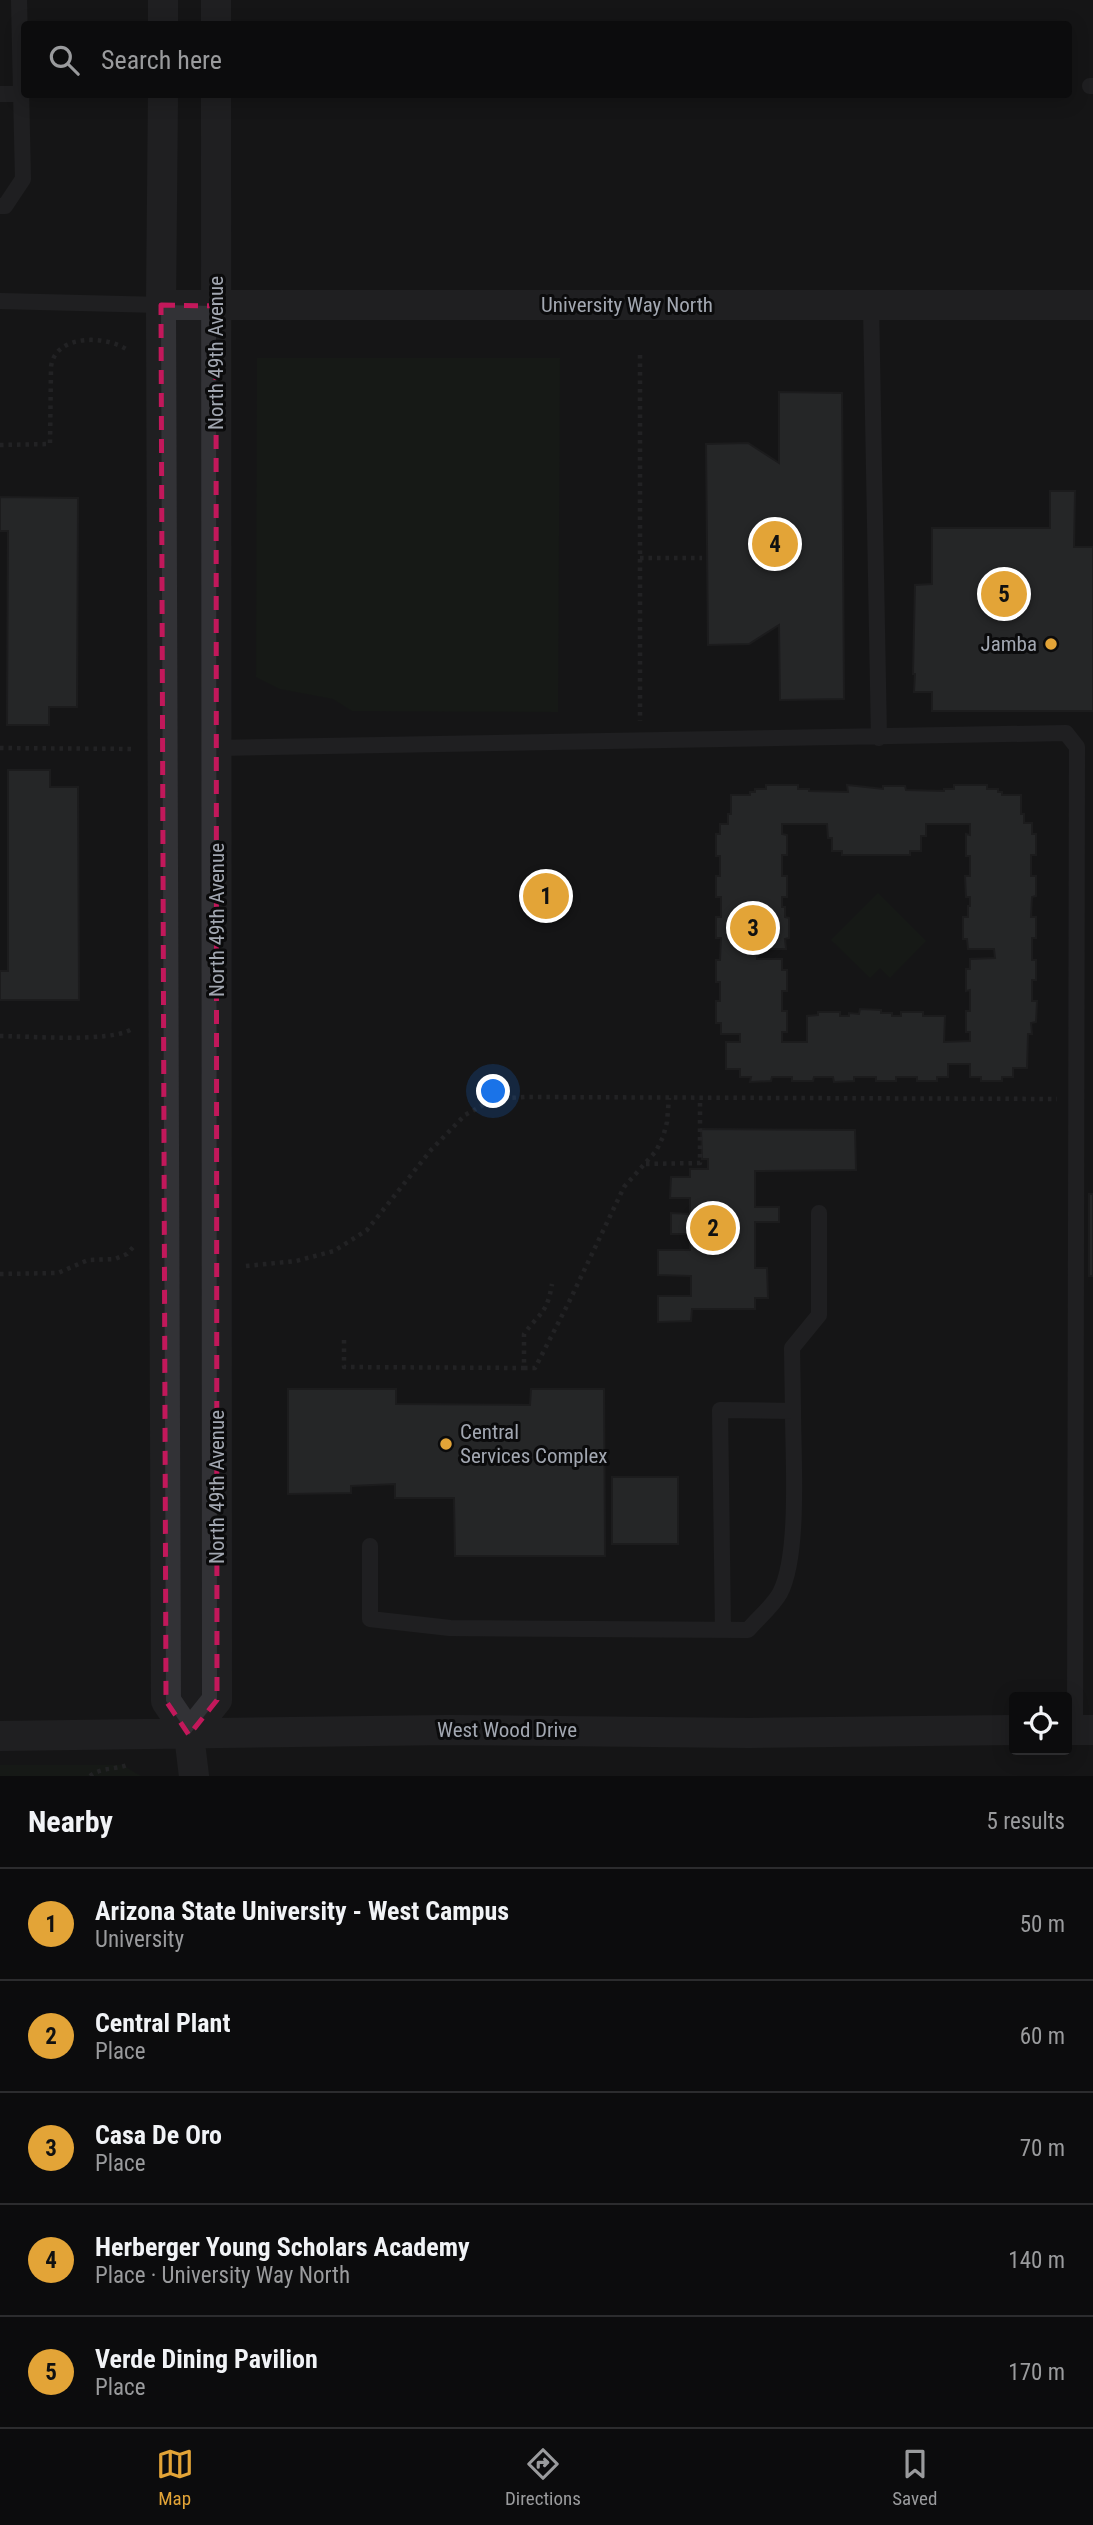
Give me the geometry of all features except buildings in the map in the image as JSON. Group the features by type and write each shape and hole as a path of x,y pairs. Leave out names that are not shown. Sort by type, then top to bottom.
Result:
{"street":[{"path":"163,0 163,21"},
{"path":"216,0 216,21"},
{"path":"163,98 161,305 166,1701 189,1735 194,1776"},
{"name":"North 49th Avenue","path":"189,1735 217,1700 216,98"},
{"name":"University Way North","path":"161,305 1093,305"},
{"name":"West Wood Drive","path":"0,1736 189,1735 261,1731 750,1733 1009,1730"}],"lane":[{"path":"0,94 21,94 19,0"},
{"path":"0,206 5,206 23,179 21,98"},
{"path":"0,301 161,305"},
{"path":"871,305 879,738"},
{"path":"217,748 1066,733 1077,747 1078,1730"},
{"path":"370,1546 370,1619 450,1628 748,1629 780,1595 788,1570 792,1536 792,1348 820,1315 819,1213"},
{"path":"723,1629 720,1410 793,1411"}],"path":[{"path":"0,445 50,444 51,367 60,349 72,342 108,342 129,351"},
{"path":"640,355 640,742"},
{"path":"640,558 702,558"},
{"path":"0,748 124,749"},
{"path":"0,1036 103,1036 124,1034 132,1029"},
{"path":"344,1340 344,1367 535,1368 624,1187 645,1164 663,1137 668,1098"},
{"path":"645,1164 700,1163 700,1098"},
{"path":"238,1267 296,1261 334,1251 367,1230 415,1169 465,1115 494,1099 1076,1099"},
{"path":"0,1274 58,1273 88,1260 115,1259 127,1254 135,1244"},
{"path":"524,1367 524,1334 549,1303 552,1284"},
{"path":"90,1776 106,1768 117,1769 127,1765"}],"highlighted area":[{"path":"161,305 216,306 217,1700 189,1735 166,1701"}],"shaded area":[{"path":"0,0 1093,0 1093,1776 0,1776"},
{"path":"257,358 560,358 558,712 352,711 333,699 280,689 256,677"},
{"path":"878,893 926,941 890,978 880,968 870,978 831,940"},
{"path":"0,1765 122,1765 141,1776 0,1776"}],"place":[{"name":"Herberger Young Scholars Academy","path":"775,544"},
{"name":"Verde Dining Pavilion","path":"1004,594"},
{"name":"Jamba","path":"1051,644"},
{"name":"Arizona State University - West Campus","path":"546,896"},
{"name":"Casa De Oro","path":"753,928"},
{"name":"Central Plant","path":"713,1228"},
{"name":"Central Services Complex","path":"446,1444"}]}
